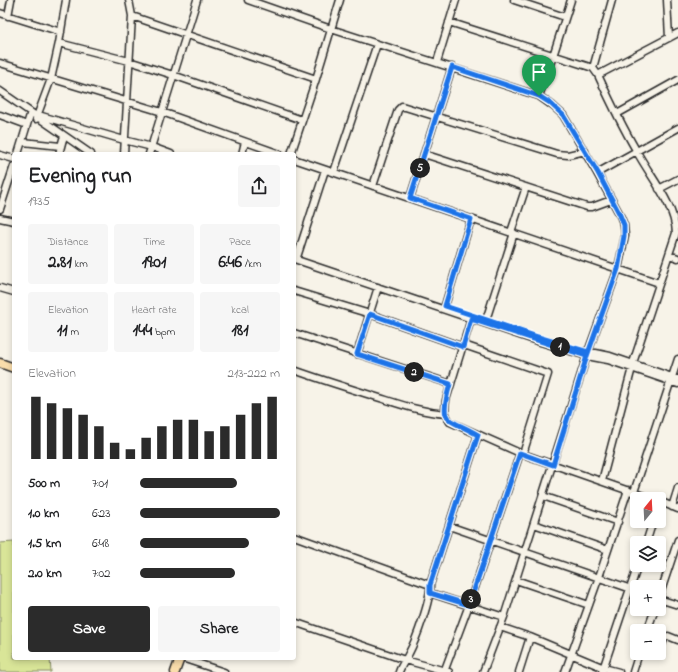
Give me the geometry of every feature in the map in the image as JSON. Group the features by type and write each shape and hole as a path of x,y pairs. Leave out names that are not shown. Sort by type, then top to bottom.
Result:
{"main road":[{"path":"0,363 12,367"},
{"path":"0,369 12,373"},
{"path":"175,672 183,660"},
{"path":"181,672 184,660"}],"street":[{"path":"8,16 11,0"},
{"path":"19,152 27,125 35,116 50,79 59,43 66,0"},
{"path":"124,152 132,16 129,0"},
{"path":"150,152 197,0"},
{"path":"248,0 330,29 539,96 550,103 563,115 598,173 619,213 625,231 618,269 588,354 504,617 483,672"},
{"path":"292,152 340,0"},
{"path":"436,62 456,0"},
{"path":"514,0 565,17"},
{"path":"539,96 571,0"},
{"path":"593,68 612,0"},
{"path":"667,0 669,38"},
{"path":"0,13 61,32"},
{"path":"132,16 316,79"},
{"path":"449,22 593,68 637,151 676,216 676,233 632,366 602,481"},
{"path":"598,76 678,33"},
{"path":"59,43 129,61 302,120"},
{"path":"334,172 377,44"},
{"path":"0,63 162,112 274,152"},
{"path":"410,198 452,67"},
{"path":"617,114 678,80"},
{"path":"0,91 88,152"},
{"path":"0,95 35,116 63,139 83,152"},
{"path":"373,186 399,108 402,106 557,154 568,155 585,151"},
{"path":"0,115 27,125"},
{"path":"35,116 166,152"},
{"path":"598,173 678,128"},
{"path":"59,152 63,139"},
{"path":"23,142 60,146"},
{"path":"242,152 245,142"},
{"path":"0,154 12,158"},
{"path":"424,154 587,207 592,208 611,200"},
{"path":"296,160 659,283"},
{"path":"296,254 325,170"},
{"path":"0,209 2,195 12,171"},
{"path":"659,189 678,179"},
{"path":"486,320 526,187"},
{"path":"0,218 12,221"},
{"path":"445,308 471,219"},
{"path":"669,255 678,258"},
{"path":"296,257 378,287 486,320 602,359 632,366 674,379 678,384"},
{"path":"296,257 445,308 471,319 588,354"},
{"path":"357,354 378,287"},
{"path":"0,288 12,291"},
{"path":"296,292 370,314 548,374 522,454 490,540 446,672 405,660 296,623"},
{"path":"471,319 446,400 446,414 450,422 522,454 631,491"},
{"path":"296,334 450,384"},
{"path":"565,672 618,522 674,379 678,359"},
{"path":"296,371 337,386 408,408 428,413 446,414"},
{"path":"399,672 401,664 413,646 430,593 430,585 478,435"},
{"path":"675,508 678,488"},
{"path":"543,496 618,522"},
{"path":"534,524 608,550"},
{"path":"449,526 630,588 603,670"},
{"path":"296,537 430,585"},
{"path":"665,580 678,540"},
{"path":"671,560 678,562"},
{"path":"516,580 589,605"},
{"path":"430,593 504,617"},
{"path":"666,601 678,605"},
{"path":"500,627 572,654 603,670 619,672"},
{"path":"519,672 530,637"},
{"path":"666,637 678,640"},
{"path":"190,660 224,672"},
{"path":"632,672 636,660"}],"green space":[{"path":"12,542 12,660 50,660 51,672 0,672 0,543"}],"route":[{"path":"539,96 452,67 410,198 471,219 445,306 588,352 587,356 553,465 520,453 469,605 430,593 430,585 478,435 450,422 446,417 446,400 450,384 357,354 370,314 463,347 471,319 587,356 618,269 625,231 624,225 598,173 563,115 550,103 539,96"}]}
